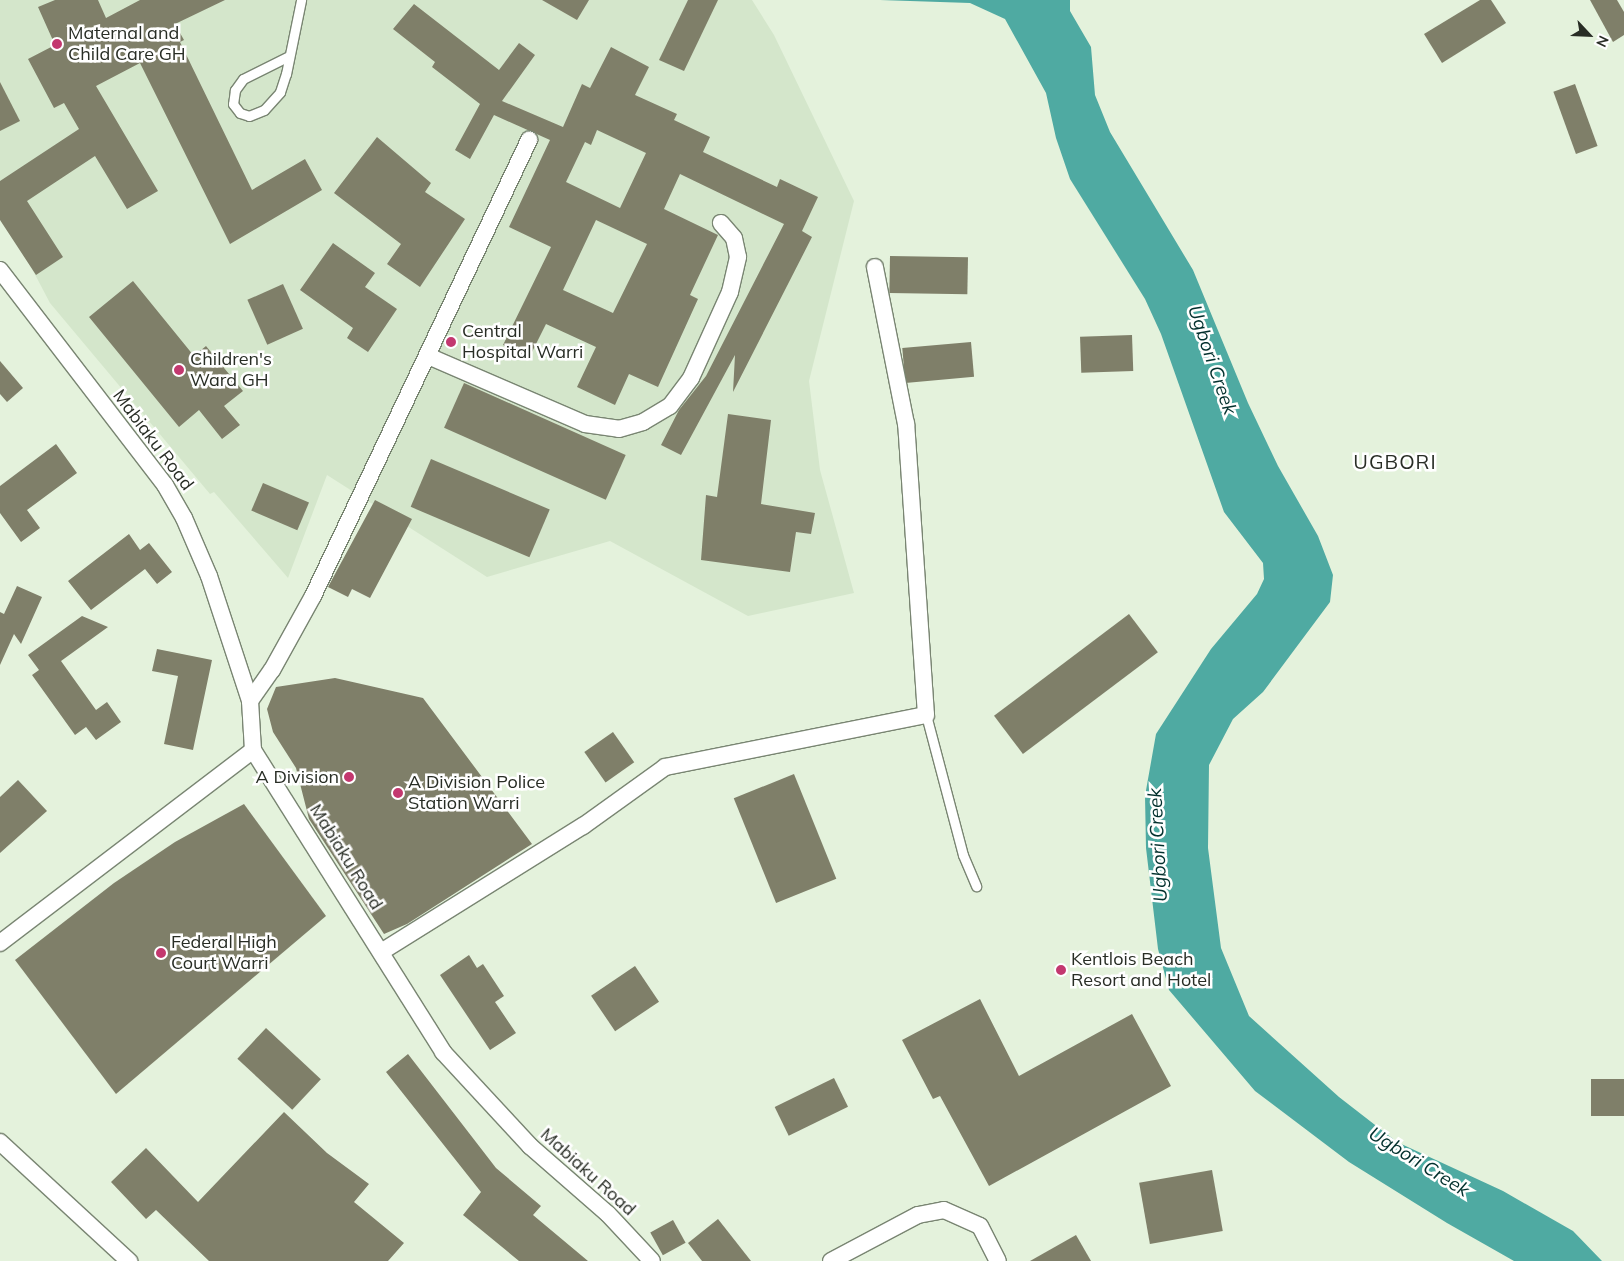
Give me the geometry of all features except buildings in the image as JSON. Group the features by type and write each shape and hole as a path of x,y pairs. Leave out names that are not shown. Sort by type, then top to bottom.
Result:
{"street":[{"path":"250,700 272,670 313,596 529,140"},
{"path":"428,356 585,424 619,429 643,422 670,406 691,378 730,292 738,256 734,238 721,223"},
{"path":"381,952 583,826 665,767 926,715 906,424 875,267"},
{"name":"Mabiaku Road","path":"0,270 165,485 209,576 250,700 253,750 443,1052 480,1095 530,1146 608,1214 652,1261"},
{"path":"0,943 253,750"},
{"path":"0,1142 129,1261"},
{"path":"830,1261 918,1215 944,1210 980,1226 998,1261"}],"lane":[{"path":"289,56 243,79 234,90 233,104 240,113 249,116 264,110 280,92 289,56 301,0"},
{"path":"926,715 963,855 976,886"}],"shaded area":[{"name":"Central Hospital Warri","path":"0,0 752,0 774,35 854,201 809,381 820,470 854,593 748,616 610,541 487,577 327,475 288,578 214,492 210,494 50,303 0,208"}],"water":[{"name":"Ugbori Creek","path":"880,0 1070,0 1070,11 1091,47 1095,95 1110,132 1193,270 1248,403 1278,466 1318,536 1333,575 1330,602 1263,692 1233,719 1209,765 1208,848 1221,948 1249,1016 1339,1097 1397,1142 1503,1191 1573,1231 1602,1261 1514,1261 1447,1223 1349,1162 1255,1091 1169,990 1158,949 1146,848 1145,796 1156,734 1211,649 1257,594 1264,579 1263,563 1224,512 1161,334 1145,299 1070,179 1056,138 1046,93 1005,19 970,3"}],"place":[{"name":"Maternal and Child Care GH","path":"57,44"},
{"name":"Central Hospital Warri","path":"451,342"},
{"name":"Children's Ward GH","path":"179,370"},
{"name":"A Division","path":"349,777"},
{"name":"A Division Police Station Warri","path":"398,793"},
{"name":"Federal High Court Warri","path":"161,953"},
{"name":"Kentlois Beach Resort and Hotel","path":"1061,970"}],"district":[{"name":"UGBORI","path":"1395,461"}]}
